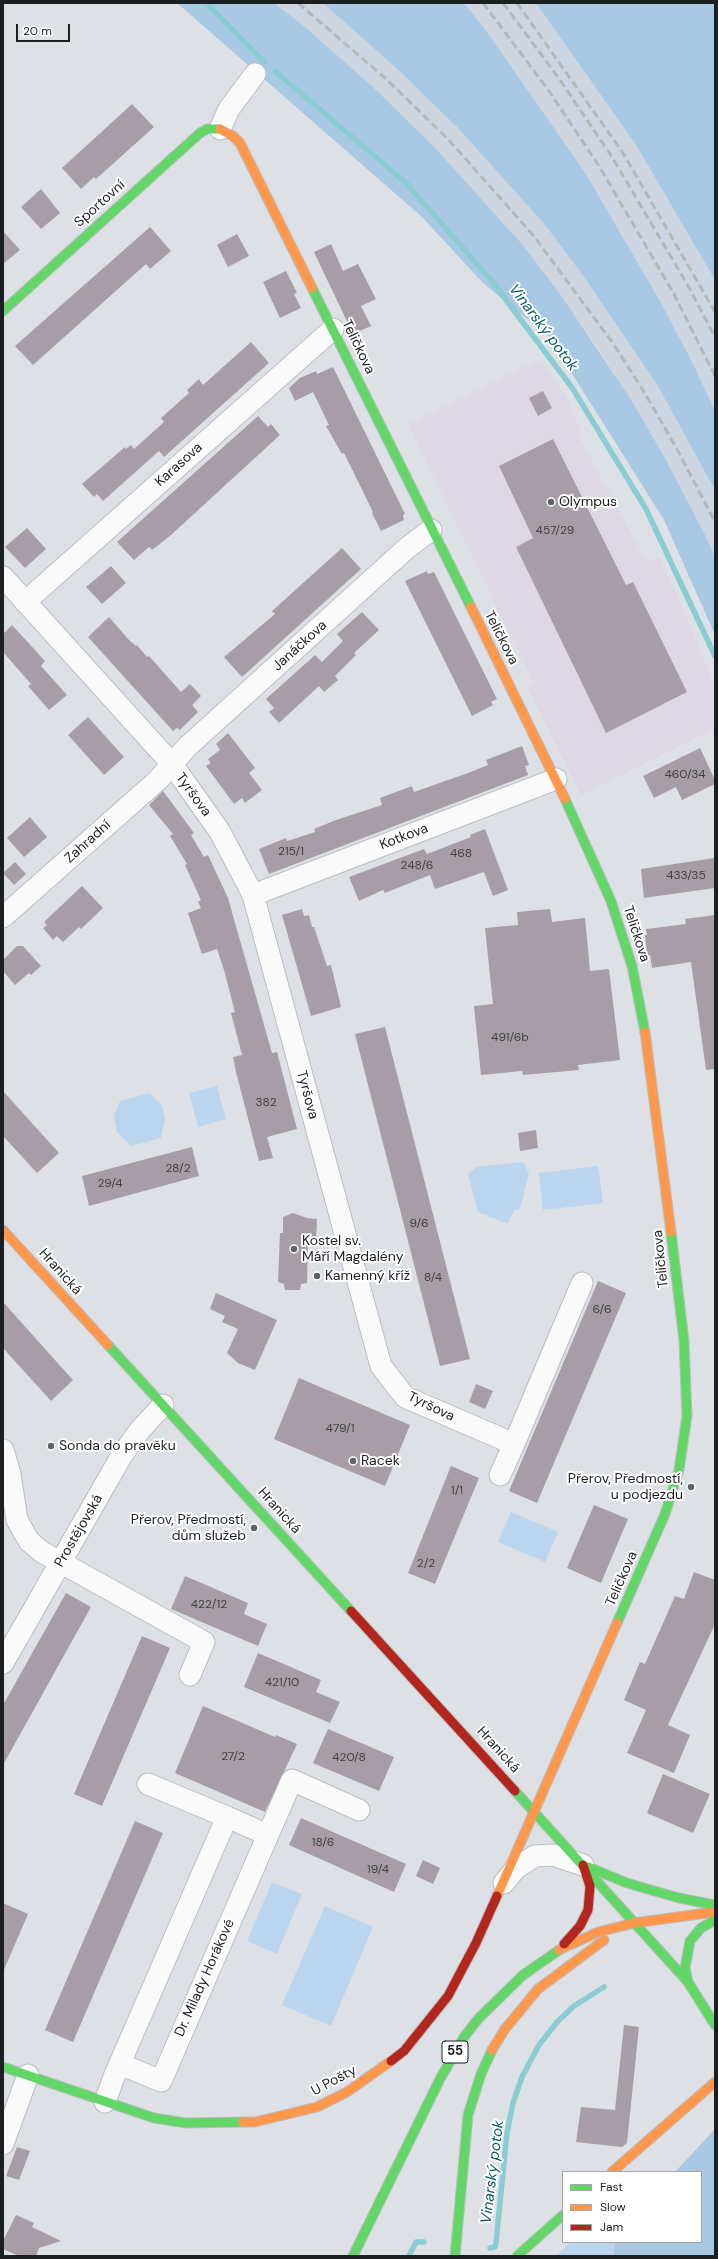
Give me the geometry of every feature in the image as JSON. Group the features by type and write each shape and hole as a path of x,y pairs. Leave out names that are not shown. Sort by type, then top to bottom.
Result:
{"street":[{"path":"220,129 229,109 255,74"},
{"name":"Sportovní","path":"3,311 193,139 207,129 220,129"},
{"name":"Teličkova","path":"220,129 234,136 245,151 431,530 556,779 611,901 624,940 639,994 675,1260 684,1354 687,1416 683,1452 667,1508 534,1811"},
{"name":"Karasova","path":"25,602 333,329"},
{"name":"Janáčkova","path":"172,764 187,748 402,553 431,530"},
{"name":"Tyršova","path":"3,577 172,764 220,832 253,895 381,1366 405,1397 514,1444"},
{"name":"Zahradní","path":"3,917 158,780 172,764"},
{"name":"Kotkova","path":"253,895 556,779"},
{"name":"Hranická","path":"3,1230 534,1811 688,1982"},
{"path":"500,1475 582,1283"},
{"name":"Prostějovská","path":"3,1663 122,1455 136,1435 163,1405"},
{"path":"3,1450 20,1526 33,1545 204,1642 190,1675"},
{"name":"Dr. Milady Horákové","path":"120,2064 161,2081 292,1780 359,1810"},
{"path":"148,1784 268,1835"},
{"name":"U Pošty","path":"3,2066 154,2118 186,2123 248,2122 288,2115 317,2107 347,2092 378,2073 404,2051 448,1996 461,1974 534,1811"},
{"path":"105,2102 227,1817"},
{"path":"497,1893 516,1868 536,1856 553,1855 583,1865 627,1883 679,1898 715,1905"},
{"path":"556,1951 574,1934 588,1910 590,1886 583,1865"},
{"path":"455,2256 468,2115 481,2074 492,2051 509,2024 538,1990 587,1950 634,1923 715,1912"},
{"path":"715,1920 701,1928 690,1942 686,1954 685,1968 688,1982 715,2025"},
{"name":"55","path":"353,2256 440,2079 464,2037 479,2018 510,1987 556,1951 598,1932 634,1923"},
{"path":"3,2144 28,2075"},
{"path":"613,2171 715,2082"},
{"path":"517,2256 562,2216"}],"shaded area":[{"path":"177,3 274,3 304,26 375,89 436,149 522,244 560,294 630,398 665,458 706,537 715,557 715,635 664,520 549,337 483,283 422,217"},
{"path":"274,3 323,3 395,67 458,128 545,225 584,277 656,383 715,490 715,557 665,458 599,350 522,244 304,26"},
{"path":"323,3 464,3 485,29 586,174 660,301 692,362 715,411 715,490 656,383 584,277 545,225 458,128 395,67"},
{"path":"464,3 536,3 636,145 715,280 715,411 660,301 586,174 485,29"},
{"path":"536,3 715,3 715,280 636,145"},
{"name":"Olympus","path":"540,359 566,396 583,435 579,437 647,562 659,557 680,600 715,686 715,729 581,795 527,687 534,683 408,425"},
{"path":"217,1086 226,1119 198,1127 189,1093"},
{"path":"150,1093 162,1106 165,1118 161,1138 131,1146 117,1132 114,1116 120,1101"},
{"path":"523,1162 529,1173 520,1209 514,1210 508,1224 478,1212 468,1174 477,1167"},
{"path":"598,1166 603,1203 543,1210 539,1173"},
{"path":"511,1512 558,1532 545,1562 498,1542"},
{"path":"272,1882 302,1894 277,1954 247,1941"},
{"path":"325,1906 373,1927 331,2026 282,2005"},
{"path":"715,2129 715,2256 613,2256 615,2243 702,2243 702,2171 676,2171"},
{"path":"570,2243 615,2243 613,2256 556,2256"}],"building":[{"path":"132,104 154,127 96,179 94,177 81,189 62,168"},
{"path":"41,189 60,213 41,229 21,207"},
{"path":"150,227 171,251 150,269 146,264 33,365 15,346"},
{"path":"3,231 20,250 3,264"},
{"path":"237,234 249,256 228,267 217,245"},
{"path":"331,244 343,271 358,264 376,299 361,306 371,326 353,334 314,252"},
{"path":"286,271 297,293 294,294 301,308 280,318 263,282"},
{"path":"251,342 269,363 164,457 159,451 103,501 97,494 94,497 82,484 125,447 126,449 131,445 134,449 164,422 161,418 189,393 187,390 199,379 203,385"},
{"path":"333,367 405,514 403,515 404,520 381,531 344,453 342,454 326,426 329,425 313,392 295,401 289,388 300,378 316,371 317,374"},
{"path":"543,391 552,408 538,416 529,398"},
{"path":"258,416 268,427 271,424 280,435 171,535 152,550 149,547 134,560 117,542"},
{"path":"553,439 626,585 633,582 687,692 606,733 516,547 533,538 499,466"},
{"path":"27,528 46,549 25,568 5,547"},
{"path":"342,548 361,569 242,677 224,657 275,614 272,611"},
{"path":"111,566 126,583 102,604 86,587"},
{"path":"427,571 428,574 434,572 497,699 491,702 493,705 472,716 405,581"},
{"path":"362,612 379,630 354,653 356,655 335,676 338,680 324,692 319,686 279,723 269,712 274,708 266,699 315,655 322,662 343,641 337,634"},
{"path":"109,617 129,640 136,646 137,645 147,657 149,656 181,692 190,684 201,696 192,705 198,712 180,730 177,728 173,731 88,637"},
{"path":"12,625 45,661 41,666 67,695 49,710 28,686 31,684 3,652 3,634"},
{"path":"88,717 124,757 104,775 68,735"},
{"path":"228,733 255,768 249,773 262,790 245,803 242,798 234,804 206,766 211,763 208,759 220,750 216,744"},
{"path":"522,746 529,765 525,766 528,775 269,874 259,849 286,838 287,841 315,832 314,829 336,820 382,805 380,798 412,786 414,792 468,773 488,765 486,760"},
{"path":"700,748 715,780 715,784 682,800 676,787 654,798 643,776"},
{"path":"163,791 194,833 191,835 204,857 208,855 228,898 272,1053 277,1052 297,1129 267,1137 273,1158 259,1161 233,1057 242,1055 231,1013 235,1012 217,949 202,954 188,913 201,908 198,902 201,900 185,865 187,864 170,836 173,834 149,805"},
{"path":"30,817 47,837 24,857 7,838"},
{"path":"485,829 508,890 493,896 484,872 435,889 430,875 385,893 383,890 359,901 349,877 424,849 427,854 471,837 470,835"},
{"path":"715,858 715,888 644,898 641,869"},
{"path":"15,862 26,874 14,885 3,873"},
{"path":"82,886 103,908 81,929 79,927 63,942 57,936 53,940 43,928 47,925 44,922"},
{"path":"302,909 304,916 309,915 327,966 331,965 341,1007 311,1016 282,915"},
{"path":"550,909 552,922 585,918 590,971 609,969 620,1060 578,1065 579,1070 523,1075 522,1071 481,1075 474,1006 493,1004 485,928 518,925 517,912"},
{"path":"715,915 715,1069 706,1070 691,962 652,968 650,955 647,955 645,935 647,935 646,929 686,924 685,919"},
{"path":"17,946 23,946 41,966 31,975 29,973 15,985 3,971 3,960"},
{"path":"385,1027 470,1359 440,1366 355,1034"},
{"path":"3,1091 59,1153 37,1173 3,1136"},
{"path":"536,1130 538,1148 520,1151 518,1133"},
{"path":"192,1147 199,1176 89,1206 82,1176"},
{"path":"293,1213 307,1218 317,1219 316,1240 308,1239 307,1283 301,1284 300,1290 285,1290 284,1284 278,1282 280,1233 283,1233 283,1217"},
{"path":"598,1281 626,1293 537,1503 509,1491"},
{"path":"216,1293 277,1320 255,1370 238,1363 227,1353 238,1329 222,1322 225,1316 210,1309"},
{"path":"3,1302 73,1380 51,1401 3,1348"},
{"path":"299,1378 410,1425 385,1486 274,1439"},
{"path":"476,1384 493,1391 485,1409 469,1402"},
{"path":"451,1466 479,1478 435,1584 408,1573"},
{"path":"594,1505 628,1519 601,1583 567,1568"},
{"path":"694,1572 715,1580 715,1624 668,1725 690,1735 674,1773 627,1753 646,1710 624,1700 640,1662 645,1664 675,1596 684,1599"},
{"path":"185,1576 248,1603 244,1614 267,1624 258,1646 171,1609"},
{"path":"66,1593 91,1607 3,1765 3,1705"},
{"path":"142,1636 170,1648 102,1806 74,1794"},
{"path":"258,1653 321,1680 316,1692 340,1702 330,1723 244,1687"},
{"path":"203,1706 275,1737 276,1735 297,1744 265,1812 175,1773"},
{"path":"328,1729 394,1757 379,1791 313,1763"},
{"path":"663,1774 710,1794 693,1833 647,1813"},
{"path":"301,1818 406,1864 394,1892 289,1845"},
{"path":"135,1821 163,1833 73,2042 45,2030"},
{"path":"423,1860 440,1868 433,1884 416,1876"},
{"path":"3,1903 28,1914 3,1972"},
{"path":"624,2025 639,2027 627,2143 622,2147 576,2142 581,2107 615,2110"},
{"path":"17,2147 30,2151 19,2180 6,2176"},
{"path":"16,2215 34,2223 32,2227 61,2241 39,2248 36,2256 19,2256 3,2249 3,2241"}],"waterway":[{"name":"Vinarský potok","path":"206,3 264,62"},
{"name":"Vinarský potok","path":"276,72 406,183 491,280 573,389 646,509 715,656"},
{"name":"Vinarský potok","path":"490,2248 495,2247 496,2243 507,2133 513,2103 522,2077 539,2045 557,2022 574,2006 604,1987"},
{"name":"Vinarský potok","path":"409,2256 416,2242 424,2242"}],"railway":[{"path":"298,3 385,78 447,138 533,235 612,342 643,390 678,451 715,522"},
{"path":"483,3 549,91 599,166 674,294 715,376"},
{"path":"503,3 560,80 612,157 687,284 715,337"},
{"path":"517,3 623,153 715,312"}],"traffic: fast":[{"path":"3,311 200,133 207,129 220,129"},
{"path":"312,288 471,607"},
{"path":"565,799 611,901 632,966 645,1032"},
{"path":"617,1623 665,1514 679,1470 687,1416 684,1341 671,1232"},
{"path":"108,1345 351,1611"},
{"path":"515,1791 688,1982 715,2025"},
{"path":"588,1867 627,1883 679,1898 715,1905"},
{"path":"688,1982 685,1968 690,1941 701,1928 715,1920"},
{"path":"353,2256 440,2079 464,2037 479,2018 523,1975 559,1950"},
{"path":"455,2256 468,2115 481,2074 492,2050"},
{"path":"3,2067 154,2118 186,2123 243,2122"},
{"path":"517,2256 562,2216"}],"traffic: slow":[{"path":"220,129 233,136 240,143 312,288"},
{"path":"471,607 565,799"},
{"path":"645,1032 671,1232"},
{"path":"3,1230 108,1345"},
{"path":"497,1896 617,1623"},
{"path":"634,1923 714,1912"},
{"path":"559,1950 598,1932 634,1923"},
{"path":"492,2050 505,2029 538,1989 604,1940"},
{"path":"243,2122 255,2122 317,2107 347,2092 391,2061"},
{"path":"613,2171 715,2082"}],"traffic: jam":[{"path":"351,1611 515,1791"},
{"path":"564,1944 580,1926 588,1910 590,1886 583,1865"},
{"path":"391,2061 404,2051 448,1996 476,1943 497,1896"}],"place":[{"name":"Olympus","path":"551,502"},
{"name":"Kostel sv. Máří Magdalény","path":"294,1249"},
{"name":"Kamenný kříž","path":"317,1276"},
{"name":"Sonda do pravěku","path":"51,1446"},
{"name":"Racek","path":"353,1461"},
{"name":"Přerov, Předmostí, u podjezdu","path":"691,1487"},
{"name":"Přerov, Předmostí, dům služeb","path":"254,1528"}]}
